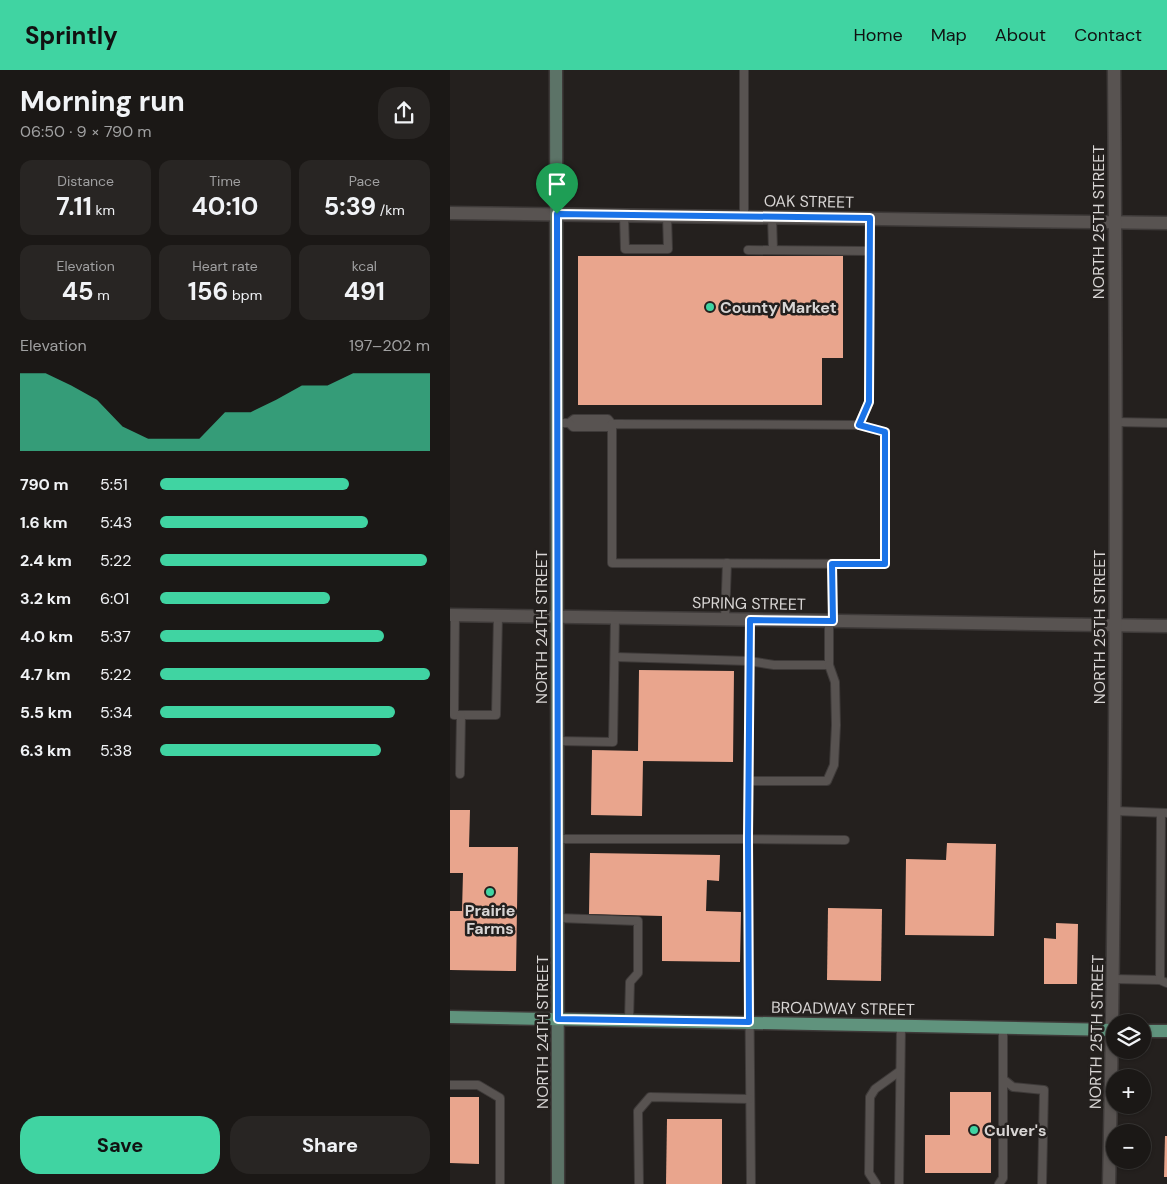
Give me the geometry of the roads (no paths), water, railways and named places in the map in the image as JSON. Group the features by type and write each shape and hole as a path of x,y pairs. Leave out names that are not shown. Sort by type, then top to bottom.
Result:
{"main road":[{"name":"NORTH 24TH STREET","path":"556,70 557,214 563,423 558,616 558,1184"},
{"name":"BROADWAY STREET","path":"450,1016 1106,1030"},
{"path":"1151,1031 1167,1031"}],"street":[{"name":"NORTH 25TH STREET","path":"1114,70 1116,625 1114,1014"},
{"name":"OAK STREET","path":"450,213 1167,223"},
{"name":"SPRING STREET","path":"453,615 1167,626"},
{"name":"NORTH 25TH STREET","path":"1109,1184 1113,1059"}],"lane":[{"path":"744,70 744,217"},
{"path":"624,215 625,249 668,249 667,216"},
{"path":"772,217 773,250"},
{"path":"859,425 869,402 870,218"},
{"path":"748,250 870,250"},
{"path":"563,423 574,419 582,419 608,420 612,424 859,425 885,432 885,564 612,563 612,424"},
{"path":"1115,422 1167,423"},
{"path":"726,619 727,563"},
{"path":"749,782 827,782 834,765 836,682 829,665 832,564"},
{"path":"453,615 454,715 496,715 498,616"},
{"path":"558,741 613,742 615,617"},
{"path":"750,620 748,839 751,1184"},
{"path":"615,657 749,661 774,665 829,665"},
{"path":"460,774 461,715"},
{"path":"1113,979 1164,981 1164,813 1115,811"},
{"path":"558,839 844,840"},
{"path":"558,918 638,921 638,973 630,982 629,1020"},
{"path":"899,1184 902,1026"},
{"path":"999,1184 1003,1178 1003,1028"},
{"path":"876,1184 869,1173 870,1097 875,1089 900,1071"},
{"path":"1003,1079 1013,1087 1044,1090 1042,1184"},
{"path":"450,1085 478,1085 500,1098 500,1184"},
{"path":"639,1184 638,1111 650,1098 749,1099"}],"place":[{"name":"County Market","path":"710,307"},
{"name":"Prairie Farms","path":"490,892"},
{"name":"Culver's","path":"974,1130"}]}
